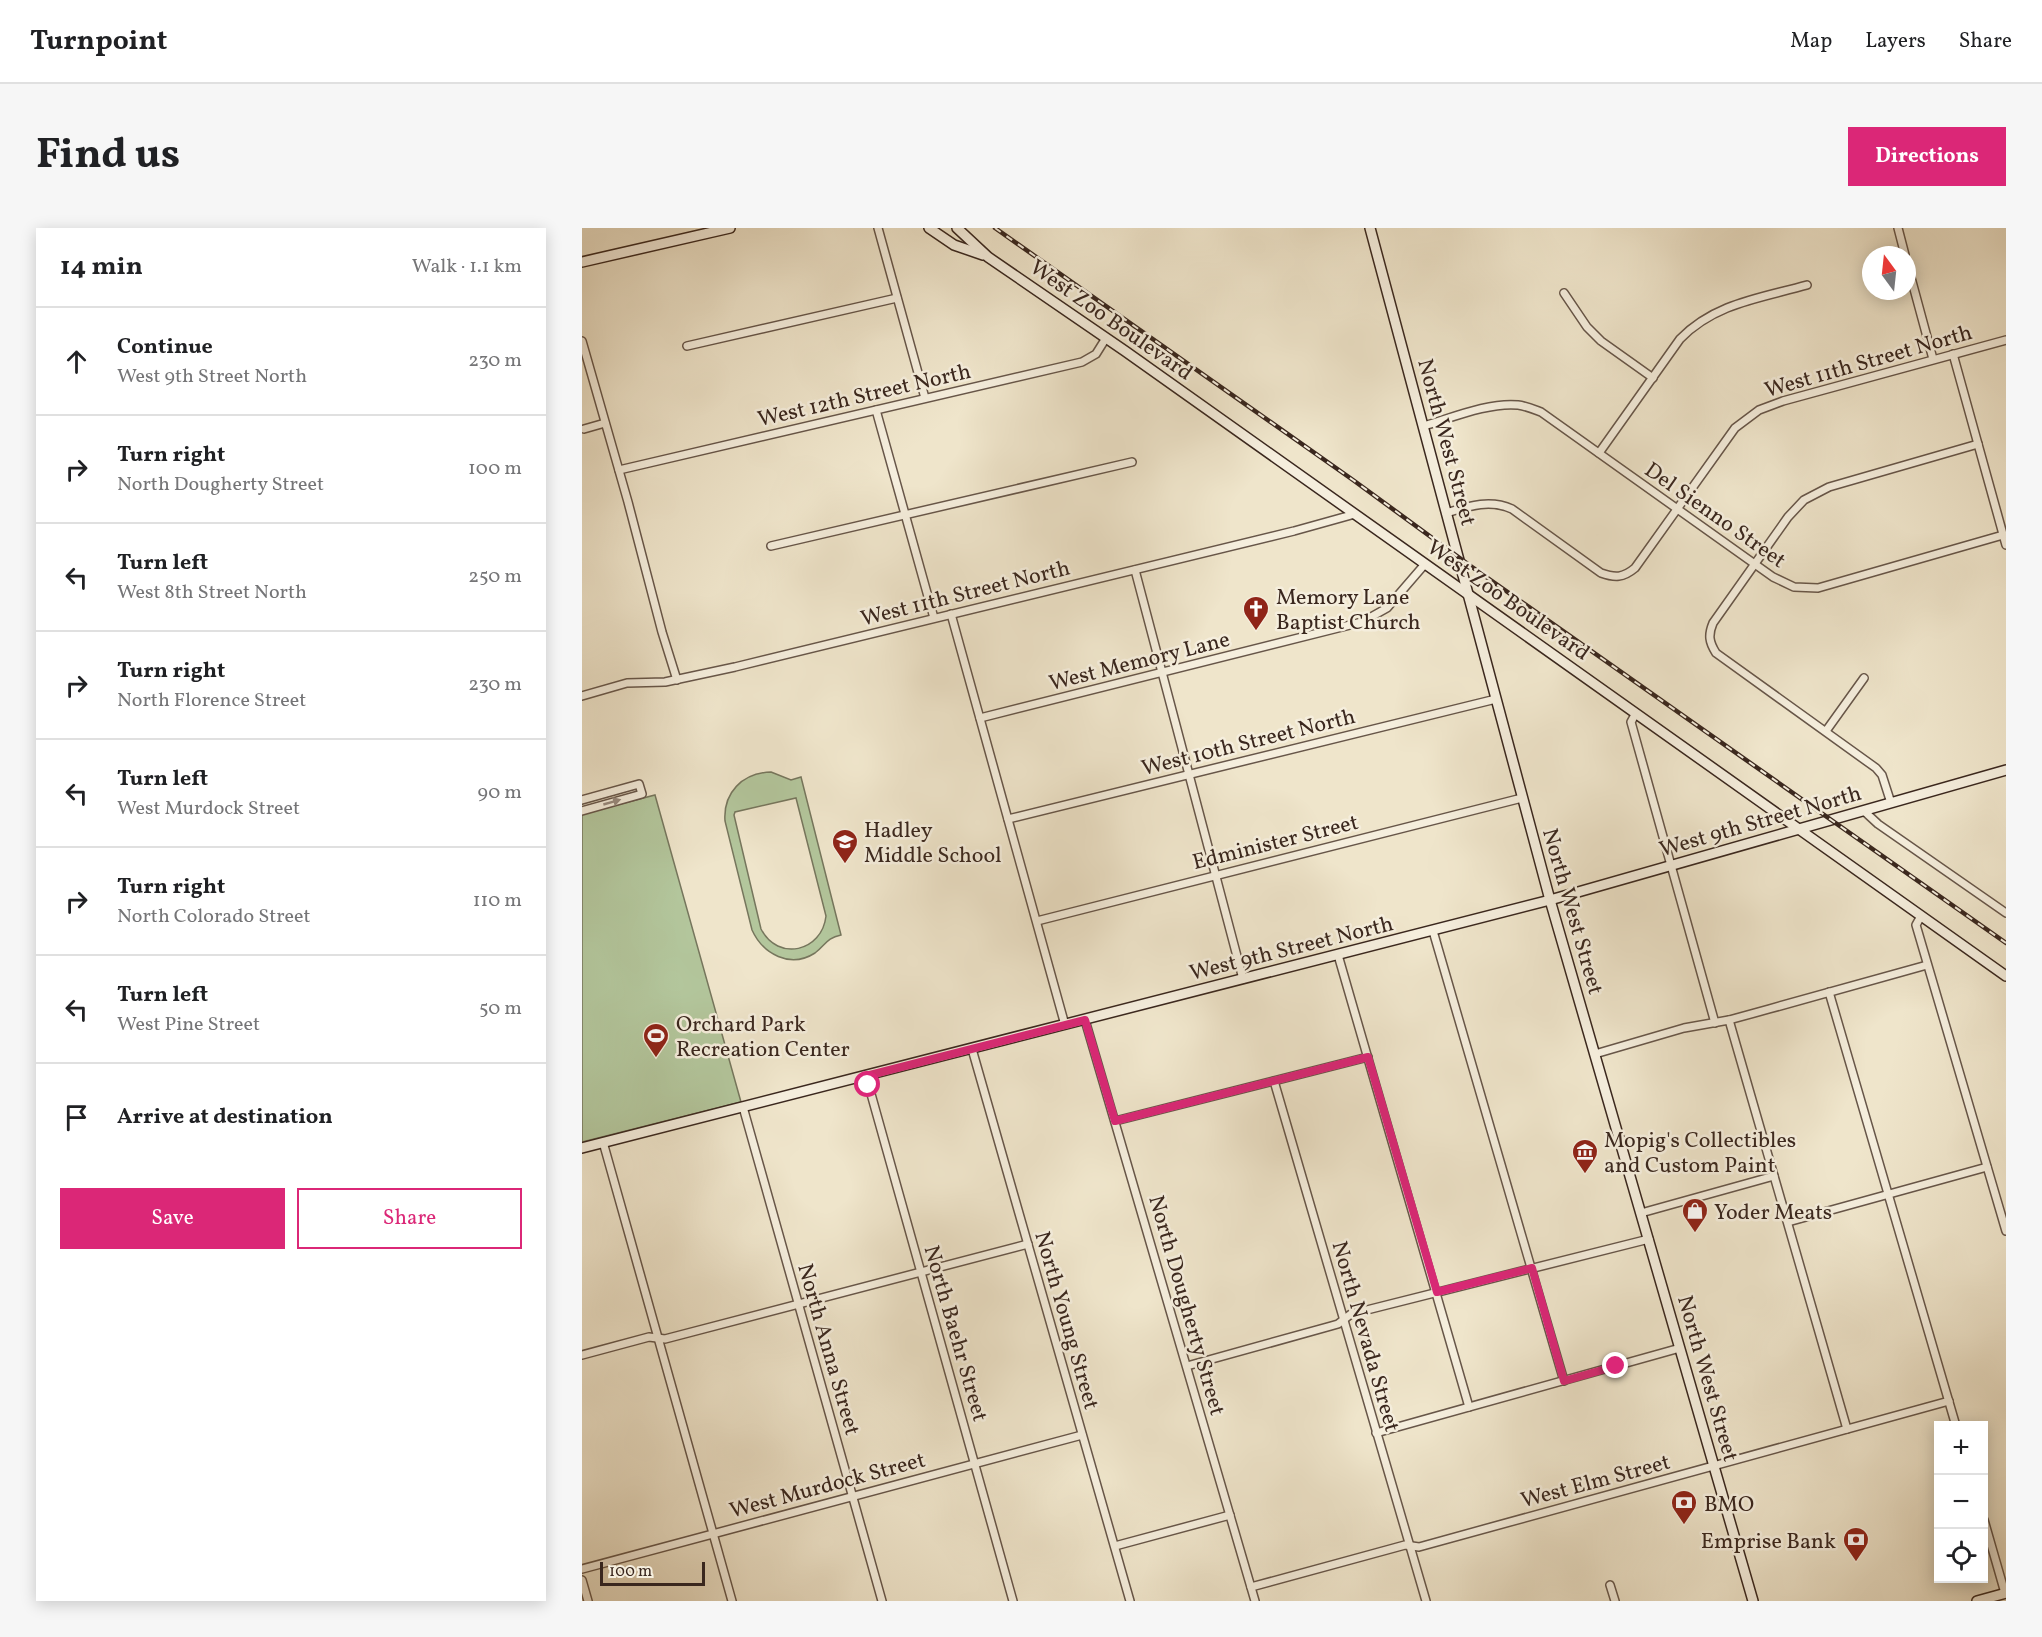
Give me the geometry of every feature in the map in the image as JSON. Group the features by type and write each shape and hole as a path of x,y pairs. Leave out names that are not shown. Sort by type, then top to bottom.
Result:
{"main road":[{"path":"582,262 730,228"},
{"name":"West Zoo Boulevard","path":"929,228 954,245 988,257"},
{"name":"West Zoo Boulevard","path":"957,228 988,257 1106,338 2006,976"},
{"name":"North West Street","path":"1370,228 1550,900 1754,1601"},
{"name":"West 9th Street North","path":"582,1148 1550,900 2006,770"},
{"path":"1977,1601 2006,1593"}],"street":[{"path":"878,228 925,398"},
{"path":"1898,228 1903,246"},
{"path":"1599,453 1680,339 1690,329 1713,313 1807,285"},
{"path":"1564,292 1587,327 1600,340 1653,378"},
{"path":"1916,296 1933,359"},
{"path":"687,346 897,297"},
{"name":"West 12th Street North","path":"619,470 1082,362 1096,354 1106,338"},
{"name":"West 11th Street North","path":"1446,513 1483,504 1502,505 1512,509 1601,573 1618,577 1628,574 1635,568 1735,428 1759,410 1782,400 2006,340"},
{"path":"582,341 677,680"},
{"path":"1953,354 2006,545"},
{"name":"Del Sienno Street","path":"1424,426 1485,408 1518,405 1541,412 1773,577 1794,587 1818,588 2003,535"},
{"path":"876,410 934,618"},
{"path":"584,429 605,423"},
{"path":"1891,803 1882,775 1876,768 1716,653 1711,645 1710,630 1796,507 1814,493 1978,444"},
{"path":"771,546 1132,462"},
{"name":"West 11th Street North","path":"582,696 627,683 677,680 1135,570 1355,514"},
{"name":"West Memory Lane","path":"980,718 1362,622 1387,608 1425,564"},
{"path":"1135,570 1243,979"},
{"path":"951,614 1065,1025"},
{"path":"1826,731 1864,678"},
{"name":"West 10th Street North","path":"1008,819 1496,699"},
{"path":"1636,713 1631,722 1715,1023"},
{"path":"582,800 639,784 642,794 582,811"},
{"name":"Edminister Street","path":"1036,921 1522,798"},
{"path":"1864,811 1878,824 2006,913"},
{"path":"1921,916 1916,925 2006,1231"},
{"path":"1433,931 1564,1381"},
{"path":"1338,955 1469,1407"},
{"path":"1595,1054 1684,1028 1729,1020 1927,965"},
{"path":"1829,992 1955,1421"},
{"name":"North Dougherty Street","path":"1085,1020 1255,1601"},
{"path":"1729,1020 1847,1429"},
{"name":"North Young Street","path":"972,1049 1130,1601"},
{"path":"1115,1121 1368,1057"},
{"name":"North Baehr Street","path":"866,1076 1013,1601"},
{"name":"North Nevada Street","path":"1274,1081 1426,1601"},
{"name":"North Anna Street","path":"743,1107 882,1601"},
{"path":"603,1143 732,1601"},
{"path":"1788,1222 1987,1167"},
{"path":"1641,1213 1774,1176"},
{"path":"1187,1366 1331,1326 1351,1314 1648,1239"},
{"path":"582,1355 649,1337 665,1338 1028,1244"},
{"path":"1376,1433 1680,1348"},
{"name":"West Elm Street","path":"1251,1587 1405,1545 1419,1547 1948,1401"},
{"name":"West Murdock Street","path":"582,1569 1082,1435"},
{"path":"1114,1546 1230,1515"},
{"path":"1986,1529 2006,1593"},
{"path":"582,1580 588,1601"},
{"path":"1611,1585 1615,1601"}],"green space":[{"path":"771,772 791,780 801,777 841,935 829,940 806,958 796,960 778,956 770,952 757,939 752,930 725,821 727,802 736,786 751,776","holes":["796,798 826,916 817,938 808,945 788,949 778,946 769,939 761,929 735,812"]},
{"path":"655,795 741,1102 582,1142 582,814"}],"railway":[{"path":"995,228 2006,943"}],"place":[{"name":"Memory Lane Baptist Church","path":"1256,632"},
{"name":"Hadley Middle School","path":"845,865"},
{"name":"Orchard Park Recreation Center","path":"656,1059"},
{"name":"Mopig's Collectibles and Custom Paint","path":"1585,1175"},
{"name":"Yoder Meats","path":"1695,1234"},
{"name":"BMO","path":"1684,1526"},
{"name":"Emprise Bank","path":"1856,1563"}],"route":[{"path":"868,1085 866,1076 1085,1020 1115,1121 1368,1057 1437,1292 1532,1268 1564,1381 1616,1366"}]}
